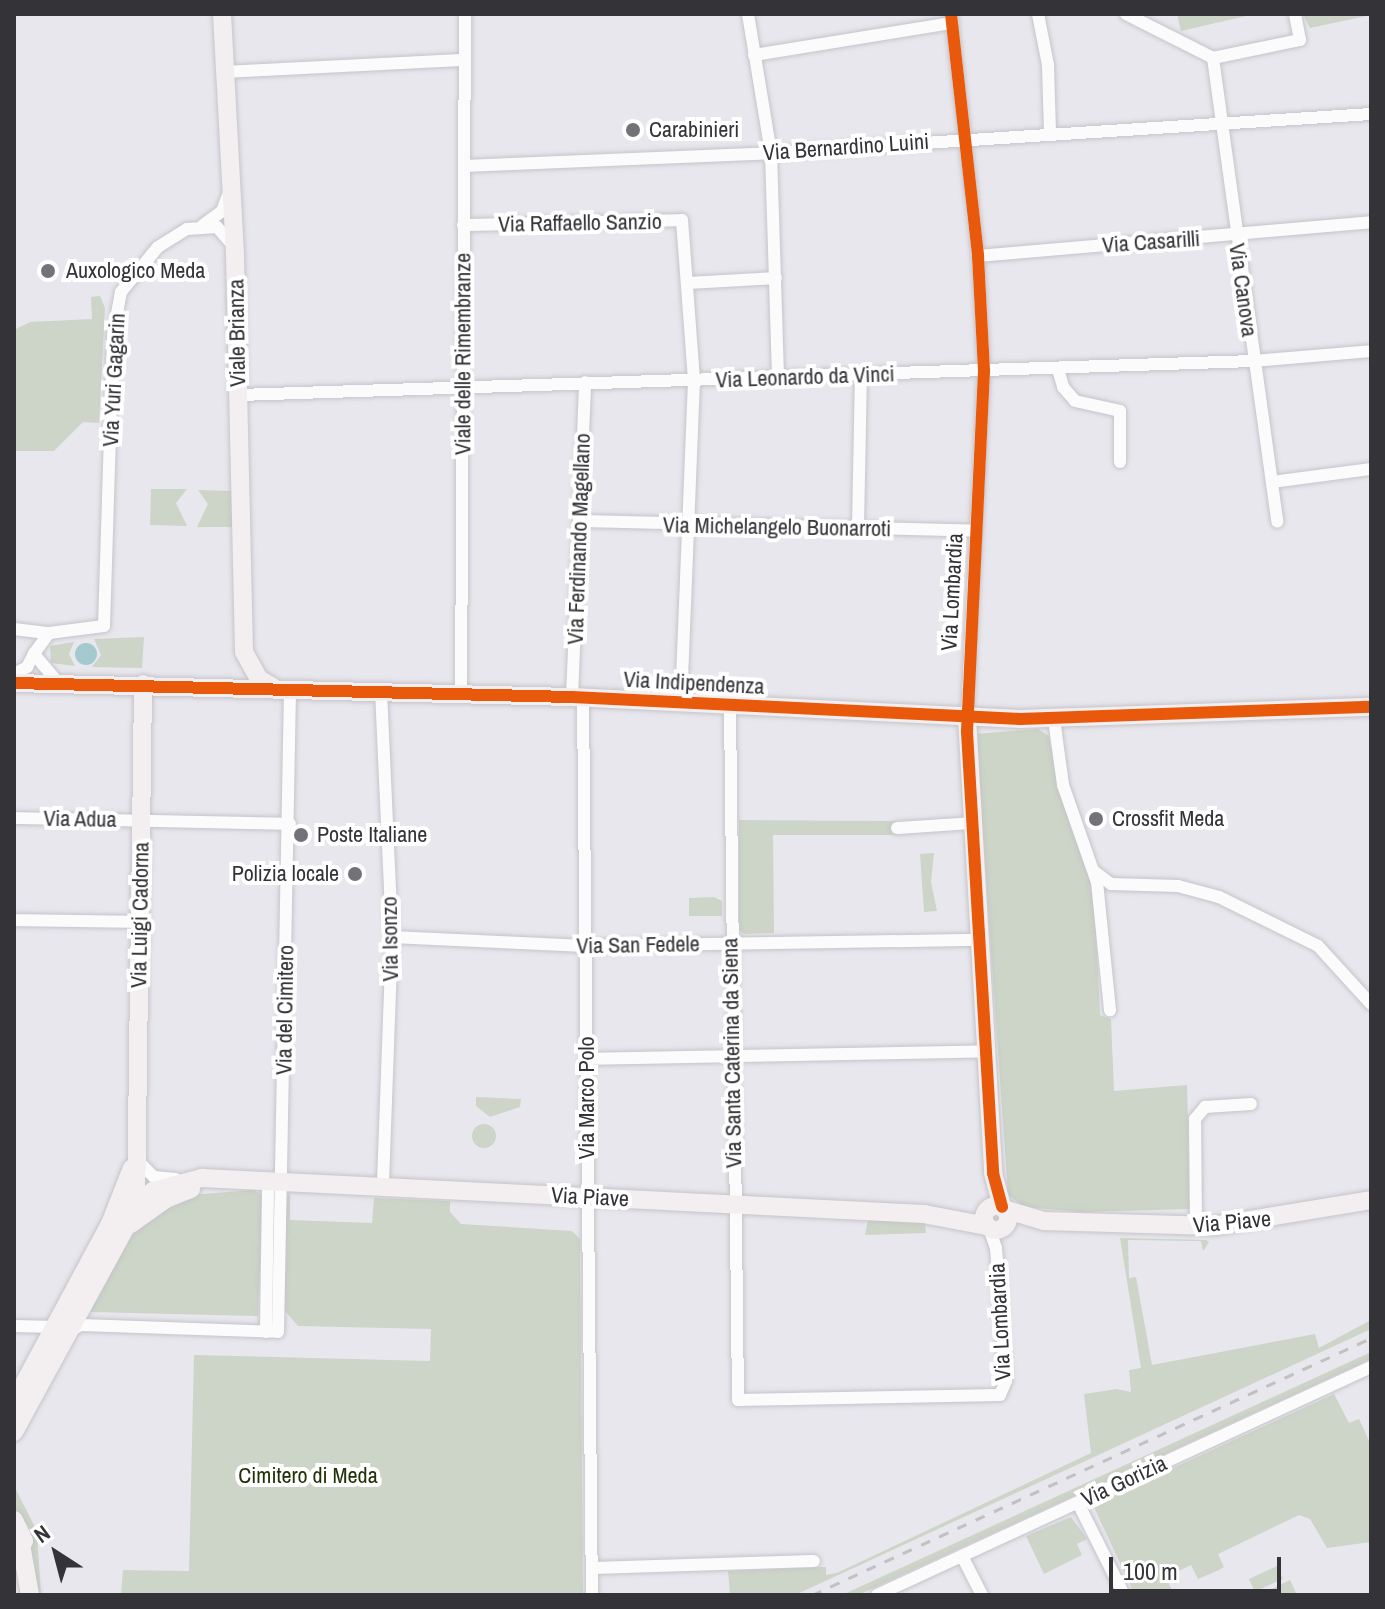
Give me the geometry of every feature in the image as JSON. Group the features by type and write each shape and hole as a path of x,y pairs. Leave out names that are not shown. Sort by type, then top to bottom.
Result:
{"street":[{"name":"Viale Brianza","path":"222,14 235,255 244,652 240,674 228,686"},
{"name":"Viale delle Rimembranze","path":"461,693 465,14"},
{"path":"748,14 771,153 778,378"},
{"path":"1038,14 1048,65 1050,133"},
{"path":"1126,14 1213,58 1300,40 1295,14"},
{"path":"754,55 952,18"},
{"name":"Via Lombardia","path":"952,18 978,256 984,371 967,717 1006,1381 1000,1395"},
{"name":"Via Canova","path":"1213,58 1235,236 1277,522"},
{"path":"225,72 465,60"},
{"name":"Via Bernardino Luini","path":"464,166 771,153 1371,114"},
{"path":"200,226 222,211 229,188"},
{"name":"Via Raffaello Sanzio","path":"463,225 682,220 694,380 692,526 681,703"},
{"name":"Via Casarilli","path":"978,256 1371,222"},
{"path":"200,226 223,230 235,255"},
{"name":"Via Yuri Gagarin","path":"49,633 104,626 116,309 128,280 146,258 173,237 200,226"},
{"path":"689,283 776,278"},
{"name":"Via Leonardo da Vinci","path":"239,395 1058,369 1253,361 1371,351"},
{"path":"1058,369 1063,387 1075,401 1120,411 1120,462"},
{"path":"858,528 861,376"},
{"name":"Via Ferdinando Magellano","path":"577,697 579,521 585,382"},
{"path":"1272,482 1371,469"},
{"name":"Via Michelangelo Buonarroti","path":"579,521 975,531"},
{"path":"14,629 49,633 27,667 14,674"},
{"path":"244,652 259,679 282,687"},
{"path":"34,654 59,684"},
{"name":"Via Indipendenza","path":"14,683 282,687 577,697 1054,719 1371,707"},
{"name":"Via Luigi Cadorna","path":"14,1432 62,1330 117,1227 137,1201 143,684"},
{"name":"Via del Cimitero","path":"62,1330 81,1325 272,1332 274,1182 290,824 282,687"},
{"name":"Via Isonzo","path":"381,691 392,937 383,1188"},
{"name":"Via Marco Polo","path":"577,697 587,1059 592,1595"},
{"name":"Via Santa Caterina da Siena","path":"730,705 731,1057 738,1400 1000,1395"},
{"path":"1054,719 1060,776 1095,872 1110,1010"},
{"name":"Via Adua","path":"14,818 290,824"},
{"path":"897,828 972,823"},
{"path":"1095,872 1111,884 1178,886 1219,897 1322,948 1371,1004"},
{"path":"14,920 141,922"},
{"name":"Via San Fedele","path":"392,937 585,946 979,940"},
{"path":"587,1059 986,1051"},
{"path":"1196,1227 1195,1119 1205,1107 1251,1104"},
{"name":"Via Luigi Cadorna","path":"117,1227 137,1152"},
{"name":"Via Piave","path":"137,1152 154,1177 1196,1227 1290,1217 1371,1200"},
{"name":"Via Piave","path":"137,1201 184,1179"},
{"name":"Via Piave","path":"117,1227 166,1199 233,1181"},
{"path":"14,1326 62,1330"},
{"name":"Via Luigi Cadorna","path":"14,1402 62,1330"},
{"name":"Via Gorizia","path":"877,1595 1371,1367"},
{"path":"1078,1503 1124,1595"},
{"path":"14,1520 24,1536 18,1556 30,1595"},
{"path":"962,1556 982,1595"},
{"path":"592,1568 814,1561"}],"green space":[{"path":"1177,14 1246,14 1246,16 1181,31"},
{"path":"1303,14 1371,14 1371,15 1310,28"},
{"path":"100,296 105,308 99,423 83,422 54,451 14,451 14,330 30,322 92,319 91,297"},
{"path":"151,489 187,489 176,503 187,526 150,525"},
{"path":"198,490 234,491 234,527 197,527 208,504"},
{"path":"144,637 142,668 92,667 101,655 94,639"},
{"path":"74,642 69,654 75,666 51,663 50,646"},
{"path":"1038,729 1049,736 1058,788 1094,893 1100,1015 1111,1019 1114,1091 1187,1085 1190,1209 1081,1212 1024,1207 1008,1195 976,734"},
{"path":"739,820 896,821 897,835 773,835 774,933 744,934 739,930"},
{"path":"934,853 931,882 937,911 924,912 920,854"},
{"path":"714,897 722,901 722,916 689,916 689,898"},
{"path":"476,1097 521,1099 520,1107 490,1117 476,1106"},
{"path":"484,1124 495,1131 496,1136 489,1147 484,1148 473,1141 472,1136 479,1125"},
{"path":"254,1190 263,1196 258,1316 90,1312 121,1246 138,1224 189,1195"},
{"name":"Cimitero di Meda","path":"290,1194 290,1220 372,1223 374,1198 450,1201 450,1212 461,1224 572,1231 580,1239 583,1595 121,1595 123,1570 189,1571 194,1355 430,1361 431,1329 298,1326 284,1310 285,1199"},
{"path":"868,1219 925,1223 926,1233 865,1235"},
{"path":"1120,1238 1206,1240 1209,1242 1203,1251 1201,1241 1128,1240 1129,1278 1136,1277 1152,1365 1315,1334 1319,1348 1371,1320 1371,1329 795,1595 730,1595 728,1571 826,1567 826,1575 837,1573 1091,1453 1084,1394 1117,1389 1131,1392 1129,1370 1141,1368"},
{"path":"1371,1352 1371,1359 1052,1506 858,1595 842,1595"},
{"path":"1334,1394 1349,1423 1359,1419 1371,1445 1371,1542 1327,1548 1310,1519 1299,1515 1218,1554 1224,1567 1219,1570 1198,1579 1191,1565 1166,1577 1172,1591 1135,1595 1093,1505"},
{"path":"14,1486 37,1531 41,1595 37,1595 29,1559 32,1531 14,1508"},
{"path":"1071,1517 1087,1539 1077,1544 1082,1555 1044,1574 1026,1536"},
{"path":"1277,1566 1283,1579 1255,1592 1249,1579"},
{"path":"1290,1580 1297,1595 1259,1595"}],"water":[{"path":"86,643 94,646 97,654 94,662 86,665 78,662 75,654 78,646"}],"railway":[{"path":"812,1595 1371,1338"}],"cycle path":[{"path":"951,14 978,256 984,371 967,732 993,1173 1002,1207"},
{"path":"14,683 572,697 1020,719 1371,707"}],"place":[{"name":"Carabinieri","path":"633,130"},
{"name":"Auxologico Meda","path":"48,271"},
{"name":"Crossfit Meda","path":"1096,819"},
{"name":"Poste Italiane","path":"301,835"},
{"name":"Polizia locale","path":"355,874"}]}
